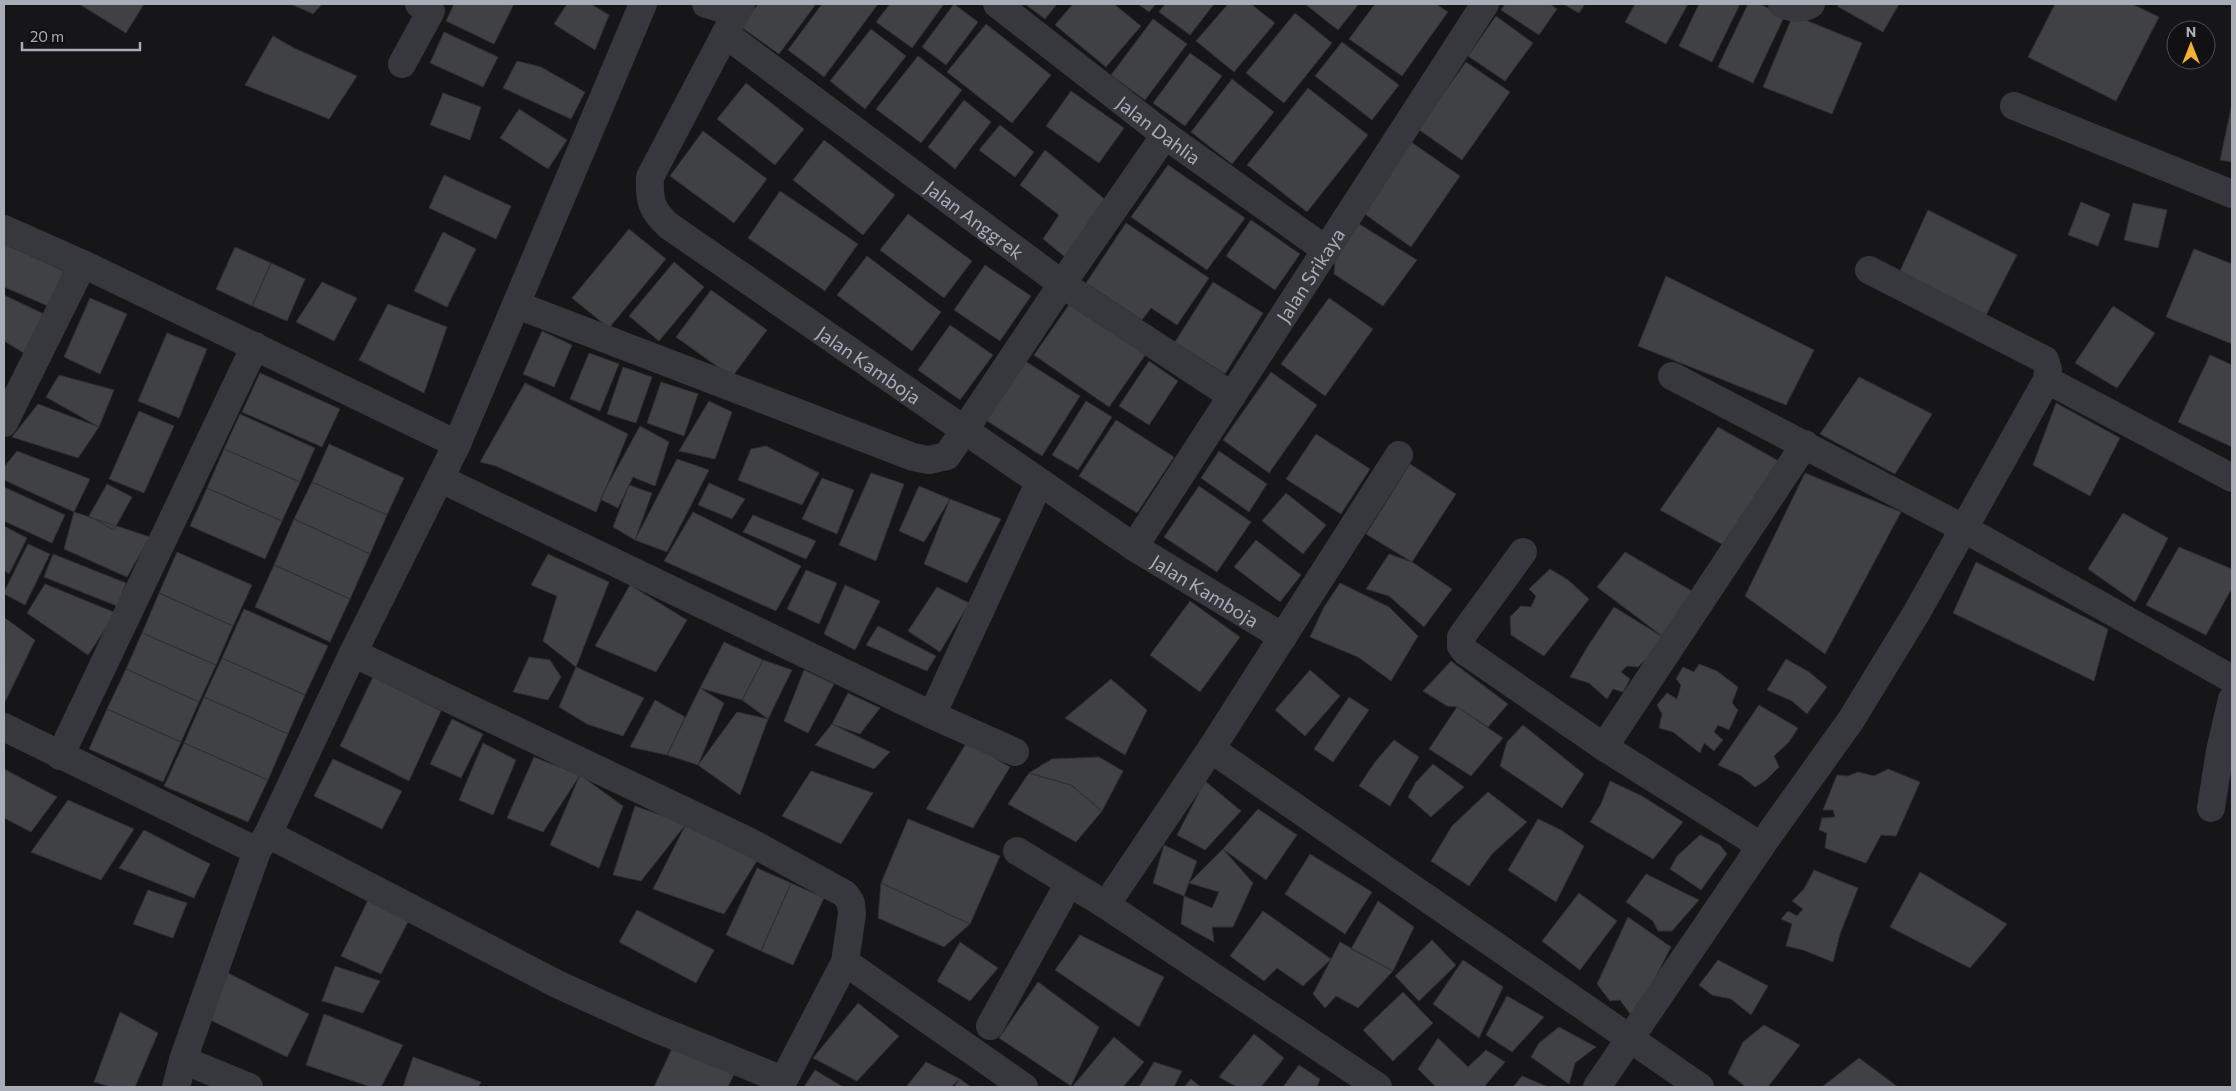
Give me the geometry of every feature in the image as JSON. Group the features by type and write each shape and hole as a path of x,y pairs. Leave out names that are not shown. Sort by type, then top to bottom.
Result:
{"street":[{"path":"176,1087 183,1060 263,843 353,653 457,444 643,4"},
{"name":"Jalan Anggrek","path":"706,4 734,17 1062,284 1232,396"},
{"name":"Jalan Dahlia","path":"997,4 1166,135 1326,250"},
{"name":"Jalan Srikaya","path":"1134,547 1485,4"},
{"path":"1782,4 1791,8 1806,7 1811,4"},
{"path":"402,64 429,6"},
{"name":"Jalan Kamboja","path":"734,17 650,177 649,195 658,216 669,226 1134,547 1283,636"},
{"path":"2014,106 2232,194"},
{"path":"517,305 914,457 929,460 947,456 1062,284 1166,135"},
{"path":"4,229 83,264 457,444"},
{"path":"4,423 83,264"},
{"path":"1597,1087 1760,846 1851,720 1917,612 2047,380 2048,370 2045,360 1869,270"},
{"path":"60,756 255,346"},
{"path":"1672,376 1963,528 2232,679"},
{"path":"2047,380 2232,478"},
{"path":"1604,747 1805,444"},
{"path":"1106,905 1211,749 1399,455"},
{"path":"440,478 932,715 1015,752"},
{"path":"932,715 1040,483"},
{"path":"1523,552 1461,636 1461,646 1473,659 1604,747 1760,846"},
{"path":"4,727 60,756 263,843 557,984 781,1084 845,962 852,914 851,904 845,894 750,842 353,653"},
{"path":"2211,808 2220,751 2232,700"},
{"path":"1211,749 1700,1087"},
{"path":"1017,851 1106,905 1378,1087"},
{"path":"990,1026 1069,883"},
{"path":"845,962 1024,1087"},
{"path":"183,1060 249,1087"}],"building":[{"path":"79,4 144,4 126,33"},
{"path":"291,4 322,4 313,14"},
{"path":"454,4 514,4 494,44 446,21"},
{"path":"567,4 591,4 609,15 595,50 554,24"},
{"path":"758,4 816,4 779,54 741,27"},
{"path":"822,4 878,4 824,77 788,50"},
{"path":"890,4 944,4 912,48 876,22"},
{"path":"954,4 978,22 946,65 922,47"},
{"path":"1025,4 1057,4 1045,19"},
{"path":"1073,4 1114,4 1141,26 1106,67 1055,25"},
{"path":"1138,4 1156,4 1149,12"},
{"path":"1165,4 1214,4 1190,35 1159,12"},
{"path":"1228,4 1251,4 1275,23 1234,72 1196,41"},
{"path":"1305,4 1357,4 1358,5 1338,30"},
{"path":"1375,4 1436,4 1448,12 1402,76 1349,39"},
{"path":"1505,4 1550,4 1557,9 1539,35 1501,10"},
{"path":"1563,4 1585,4 1579,13"},
{"path":"1635,4 1688,4 1666,44 1625,22"},
{"path":"1699,4 1740,4 1712,62 1679,46"},
{"path":"1748,4 1759,4 1785,15 1753,83 1718,67"},
{"path":"1839,4 1899,4 1883,32 1837,6"},
{"path":"2055,4 2132,4 2159,17 2116,101 2028,57"},
{"path":"1295,13 1332,43 1284,103 1246,73"},
{"path":"1793,15 1862,43 1832,114 1763,87"},
{"path":"1496,16 1533,43 1505,81 1468,56"},
{"path":"1153,19 1187,44 1145,100 1111,75"},
{"path":"986,24 1051,75 1012,123 947,72"},
{"path":"871,29 906,56 865,109 830,81"},
{"path":"444,32 498,57 483,87 430,63"},
{"path":"273,36 294,48 357,76 329,119 245,85"},
{"path":"1342,42 1399,85 1372,120 1315,76"},
{"path":"1190,53 1222,76 1185,126 1153,103"},
{"path":"918,56 962,90 921,143 876,109"},
{"path":"517,61 541,67 585,92 571,119 503,88"},
{"path":"1466,62 1510,92 1462,160 1418,129"},
{"path":"1232,79 1274,112 1232,164 1191,132"},
{"path":"746,83 804,129 775,165 717,119"},
{"path":"1308,88 1368,135 1307,212 1247,165"},
{"path":"1071,91 1124,128 1099,163 1046,126"},
{"path":"443,93 481,107 470,140 430,125"},
{"path":"964,100 991,122 955,169 928,147"},
{"path":"2232,104 2232,162 2220,160"},
{"path":"519,109 567,140 548,169 500,138"},
{"path":"1000,125 1034,152 1015,177 979,150"},
{"path":"703,131 767,179 734,223 670,176"},
{"path":"824,140 895,195 863,235 793,180"},
{"path":"1411,142 1460,176 1411,247 1362,212"},
{"path":"1045,150 1107,201 1065,257 1043,239 1059,215 1020,185"},
{"path":"1168,165 1245,218 1207,270 1131,217"},
{"path":"444,175 511,206 496,239 429,208"},
{"path":"780,191 858,244 825,291 748,238"},
{"path":"2081,202 2110,214 2098,246 2068,235"},
{"path":"2133,203 2167,210 2158,248 2124,240"},
{"path":"1928,210 2017,255 1985,317 1900,271"},
{"path":"908,214 972,261 944,298 880,250"},
{"path":"1251,220 1300,254 1275,290 1226,256"},
{"path":"1356,222 1417,260 1383,306 1334,274 1336,249"},
{"path":"1126,223 1209,278 1177,325 1151,308 1142,320 1086,283"},
{"path":"629,229 666,259 609,328 572,298"},
{"path":"443,232 476,249 447,307 414,291"},
{"path":"4,244 64,271 48,306 4,287"},
{"path":"235,247 271,263 252,306 216,289"},
{"path":"2194,249 2232,264 2232,344 2166,317"},
{"path":"867,256 941,312 912,351 837,295"},
{"path":"674,262 704,287 659,341 629,316"},
{"path":"271,263 305,279 287,321 252,306"},
{"path":"985,265 1031,296 1000,341 954,310"},
{"path":"1666,276 1814,350 1786,405 1638,346"},
{"path":"322,282 357,298 334,341 296,322"},
{"path":"1213,282 1263,313 1225,374 1175,342"},
{"path":"711,290 767,330 732,377 676,337"},
{"path":"4,295 48,316 27,355 4,341"},
{"path":"90,298 127,314 100,374 64,357"},
{"path":"1329,298 1373,329 1325,396 1281,364"},
{"path":"1071,302 1146,354 1109,407 1034,355"},
{"path":"388,304 447,327 424,393 359,360"},
{"path":"2113,306 2155,333 2117,388 2075,363"},
{"path":"950,325 993,355 960,400 918,370"},
{"path":"542,331 572,345 554,387 523,374"},
{"path":"167,333 207,349 179,418 138,401"},
{"path":"589,353 619,364 600,411 570,399"},
{"path":"2210,355 2232,365 2232,447 2178,422"},
{"path":"1022,359 1080,396 1042,456 984,419"},
{"path":"1149,361 1178,381 1149,425 1119,406"},
{"path":"623,367 652,377 636,423 607,414"},
{"path":"1271,372 1317,405 1269,473 1223,440"},
{"path":"260,373 340,409 322,447 242,412"},
{"path":"59,375 114,390 99,427 46,397"},
{"path":"1859,377 1932,414 1895,474 1820,434"},
{"path":"661,382 698,394 684,436 647,423"},
{"path":"525,383 628,434 596,512 496,466 480,462"},
{"path":"709,401 732,412 715,459 679,451"},
{"path":"1086,401 1112,417 1078,470 1052,455"},
{"path":"2056,403 2120,438 2090,496 2033,465"},
{"path":"38,404 99,427 78,458 12,437"},
{"path":"139,411 174,426 144,493 109,479"},
{"path":"240,414 315,448 300,482 224,449"},
{"path":"1116,420 1174,457 1137,513 1079,476"},
{"path":"640,426 669,442 655,486 633,477 618,508 600,499"},
{"path":"1718,427 1784,464 1727,547 1660,510"},
{"path":"1316,434 1370,469 1341,514 1286,479"},
{"path":"329,444 404,478 387,515 312,482"},
{"path":"766,446 819,473 802,505 738,480 751,449"},
{"path":"224,449 300,482 282,521 207,488"},
{"path":"17,451 90,479 74,512 4,480 4,467"},
{"path":"1219,451 1267,484 1249,512 1201,478"},
{"path":"677,459 709,470 667,552 635,540"},
{"path":"1410,464 1456,494 1412,562 1366,534"},
{"path":"871,473 904,484 876,561 839,545"},
{"path":"1805,473 1901,512 1825,654 1745,596"},
{"path":"822,478 854,490 837,534 802,519"},
{"path":"312,482 387,515 370,554 294,519"},
{"path":"709,483 745,499 732,519 698,505"},
{"path":"107,484 132,497 114,530 89,516"},
{"path":"629,485 652,493 635,540 613,527"},
{"path":"919,486 950,499 924,542 899,531"},
{"path":"1199,486 1251,522 1217,572 1164,537"},
{"path":"4,487 65,515 52,543 4,521"},
{"path":"207,488 282,521 265,559 190,526"},
{"path":"1286,493 1326,525 1303,554 1262,521"},
{"path":"950,499 1001,519 967,583 924,564"},
{"path":"74,512 150,537 127,577 64,549"},
{"path":"693,512 801,566 776,611 664,561"},
{"path":"2123,513 2168,538 2135,602 2088,569"},
{"path":"753,515 816,541 806,559 743,532"},
{"path":"294,519 370,554 350,599 274,565"},
{"path":"4,526 27,538 9,574 4,570"},
{"path":"1256,540 1301,575 1280,602 1234,567"},
{"path":"28,544 50,554 25,605 4,594 4,592"},
{"path":"2179,547 2232,569 2232,588 2206,635 2146,605"},
{"path":"177,552 252,585 233,626 159,593"},
{"path":"1625,552 1697,594 1666,639 1597,587"},
{"path":"53,554 126,583 117,606 44,577"},
{"path":"548,554 609,582 576,667 543,641 557,596 531,585"},
{"path":"1389,554 1412,562 1452,589 1424,627 1389,596 1366,589"},
{"path":"1976,562 2108,629 2094,681 1953,613"},
{"path":"274,565 350,599 330,642 255,607"},
{"path":"1550,569 1568,580 1589,599 1544,656 1511,635 1510,617 1521,606 1531,607 1536,596 1529,589"},
{"path":"806,570 837,583 819,624 787,609"},
{"path":"1340,583 1389,607 1418,636 1391,681 1358,657 1310,637 1324,607"},
{"path":"45,584 116,613 88,655 27,613"},
{"path":"630,585 687,620 656,672 595,646"},
{"path":"845,585 880,601 855,650 824,634"},
{"path":"937,587 969,603 940,652 908,631"},
{"path":"159,593 233,626 216,665 142,633"},
{"path":"1190,601 1240,637 1200,692 1150,655"},
{"path":"1614,607 1666,639 1638,667 1627,666 1621,672 1630,679 1623,692 1613,689 1607,699 1589,683 1570,677"},
{"path":"244,609 328,646 305,695 222,658"},
{"path":"5,618 35,640 5,702 4,701"},
{"path":"878,626 936,656 927,671 866,645"},
{"path":"142,633 216,665 199,702 126,669"},
{"path":"724,642 763,660 742,700 700,688"},
{"path":"529,657 550,660 561,677 548,700 513,692"},
{"path":"222,658 305,695 288,734 204,697"},
{"path":"1786,659 1809,672 1827,687 1807,714 1792,701 1767,690"},
{"path":"763,660 792,670 768,719 742,700"},
{"path":"1451,661 1508,704 1488,727 1457,707 1447,706 1423,691"},
{"path":"1699,664 1717,671 1738,687 1732,703 1738,710 1729,730 1718,725 1714,732 1723,740 1714,751 1704,743 1700,753 1673,732 1659,728 1662,714 1657,705 1667,693 1677,699 1681,685 1676,679 1683,667 1694,672"},
{"path":"576,667 644,698 623,736 587,724 559,707"},
{"path":"126,669 199,702 181,742 107,709"},
{"path":"804,670 834,684 808,733 784,721"},
{"path":"1310,670 1340,696 1305,736 1275,710"},
{"path":"373,677 441,711 409,781 340,746"},
{"path":"1111,679 1147,710 1125,755 1065,718"},
{"path":"700,688 724,703 698,765 667,755"},
{"path":"848,693 880,708 860,734 832,724"},
{"path":"204,697 288,734 268,780 184,743"},
{"path":"1349,697 1369,710 1333,762 1314,749"},
{"path":"655,700 685,717 667,755 630,747"},
{"path":"1759,705 1798,728 1789,742 1774,756 1779,767 1766,780 1755,787 1740,775 1718,765"},
{"path":"1457,707 1503,738 1471,776 1429,749"},
{"path":"107,709 181,742 163,782 89,749"},
{"path":"737,712 768,719 740,795 698,765"},
{"path":"452,719 483,734 461,778 430,764"},
{"path":"832,724 890,752 874,769 815,745"},
{"path":"1523,725 1584,774 1562,808 1500,766 1507,742"},
{"path":"1394,740 1419,757 1390,806 1359,786 1375,762"},
{"path":"967,742 1010,767 973,828 926,809"},
{"path":"184,743 268,780 248,822 164,786"},
{"path":"483,743 516,760 493,815 459,800"},
{"path":"534,757 580,775 543,832 507,818"},
{"path":"1099,757 1123,771 1102,811 1071,785 1029,773 1052,759"},
{"path":"333,759 402,791 382,829 314,796"},
{"path":"1433,764 1464,787 1431,817 1408,797 1416,782"},
{"path":"4,769 57,797 31,832 4,818"},
{"path":"1888,769 1920,782 1896,836 1881,835 1866,863 1825,848 1827,833 1819,830 1822,818 1835,817 1833,810 1823,810 1837,775 1848,776 1858,772 1874,776"},
{"path":"811,771 873,793 841,844 782,816"},
{"path":"1029,773 1071,785 1102,811 1076,842 1008,804"},
{"path":"580,775 623,806 599,868 550,845"},
{"path":"1205,781 1241,811 1205,850 1177,835"},
{"path":"1610,781 1642,796 1683,822 1653,859 1590,822 1601,804"},
{"path":"1488,792 1527,822 1492,854 1469,886 1431,861 1452,826"},
{"path":"68,800 134,829 101,880 31,852"},
{"path":"635,806 686,824 641,881 613,875"},
{"path":"1258,809 1297,835 1266,880 1223,849"},
{"path":"908,819 1000,856 970,924 881,883"},
{"path":"1538,819 1561,830 1584,846 1556,902 1508,870"},
{"path":"686,824 758,859 724,914 653,889"},
{"path":"144,830 210,864 194,898 119,868"},
{"path":"1700,835 1720,845 1727,854 1701,890 1670,869 1677,856"},
{"path":"1164,845 1197,861 1184,896 1153,883"},
{"path":"1223,849 1253,883 1233,927 1212,927 1214,942 1181,924 1184,896 1212,908 1219,892 1189,883"},
{"path":"1310,854 1372,892 1345,934 1285,894"},
{"path":"757,868 791,883 761,951 726,935"},
{"path":"1814,870 1858,888 1840,934 1833,962 1803,950 1786,946 1792,924 1781,919 1788,911 1797,916 1803,909 1792,901 1804,889"},
{"path":"1920,872 2007,924 1970,968 1890,927"},
{"path":"1646,874 1699,900 1672,931 1658,931 1653,921 1626,902"},
{"path":"791,883 824,898 793,965 761,951"},
{"path":"881,883 970,924 944,947 878,918"},
{"path":"148,890 187,903 173,938 133,924"},
{"path":"1579,893 1617,921 1580,970 1542,941"},
{"path":"368,900 409,920 381,974 341,956"},
{"path":"1378,901 1414,927 1393,971 1351,949"},
{"path":"637,910 714,950 696,983 619,942"},
{"path":"1263,911 1331,959 1303,986 1277,968 1264,981 1230,956"},
{"path":"1628,917 1671,947 1634,1019 1620,1000 1610,1001 1597,984"},
{"path":"1080,935 1164,977 1139,1027 1055,970"},
{"path":"1432,940 1456,965 1419,1001 1395,976"},
{"path":"960,942 998,968 970,1001 937,981"},
{"path":"1340,942 1393,971 1358,1008 1336,996 1325,1008 1313,994"},
{"path":"1463,960 1503,987 1479,1038 1433,1004"},
{"path":"1718,960 1768,986 1751,1015 1731,999 1712,995 1699,985"},
{"path":"335,966 380,981 363,1013 322,1001"},
{"path":"228,973 309,1014 287,1057 206,1018"},
{"path":"1038,982 1099,1027 1071,1086 999,1038"},
{"path":"1403,992 1433,1023 1393,1061 1363,1030"},
{"path":"1507,996 1544,1017 1512,1052 1486,1035"},
{"path":"858,1003 899,1036 857,1081 813,1058"},
{"path":"120,1012 158,1033 135,1087 111,1087 94,1082"},
{"path":"324,1014 403,1045 381,1087 371,1087 306,1065"},
{"path":"1764,1025 1800,1045 1768,1087 1746,1087 1728,1073 1743,1042"},
{"path":"1559,1027 1596,1047 1575,1063 1569,1084 1531,1057 1539,1043"},
{"path":"1254,1034 1284,1058 1261,1087 1237,1087 1219,1077"},
{"path":"1114,1037 1144,1062 1123,1087 1072,1087"},
{"path":"1438,1038 1468,1067 1486,1050 1505,1062 1484,1087 1436,1087 1418,1069"},
{"path":"675,1042 735,1072 728,1087 654,1087"},
{"path":"413,1057 481,1082 478,1087 403,1087"},
{"path":"1859,1058 1898,1087 1822,1087"},
{"path":"926,1062 960,1079 951,1087 906,1087"},
{"path":"1154,1062 1182,1071 1174,1087 1139,1087"},
{"path":"1299,1065 1320,1079 1317,1087 1283,1087"},
{"path":"815,1070 843,1087 804,1087"},
{"path":"1522,1076 1548,1087 1513,1087"},
{"path":"960,1079 971,1087 954,1087"},
{"path":"1191,1079 1201,1087 1184,1087"}]}
